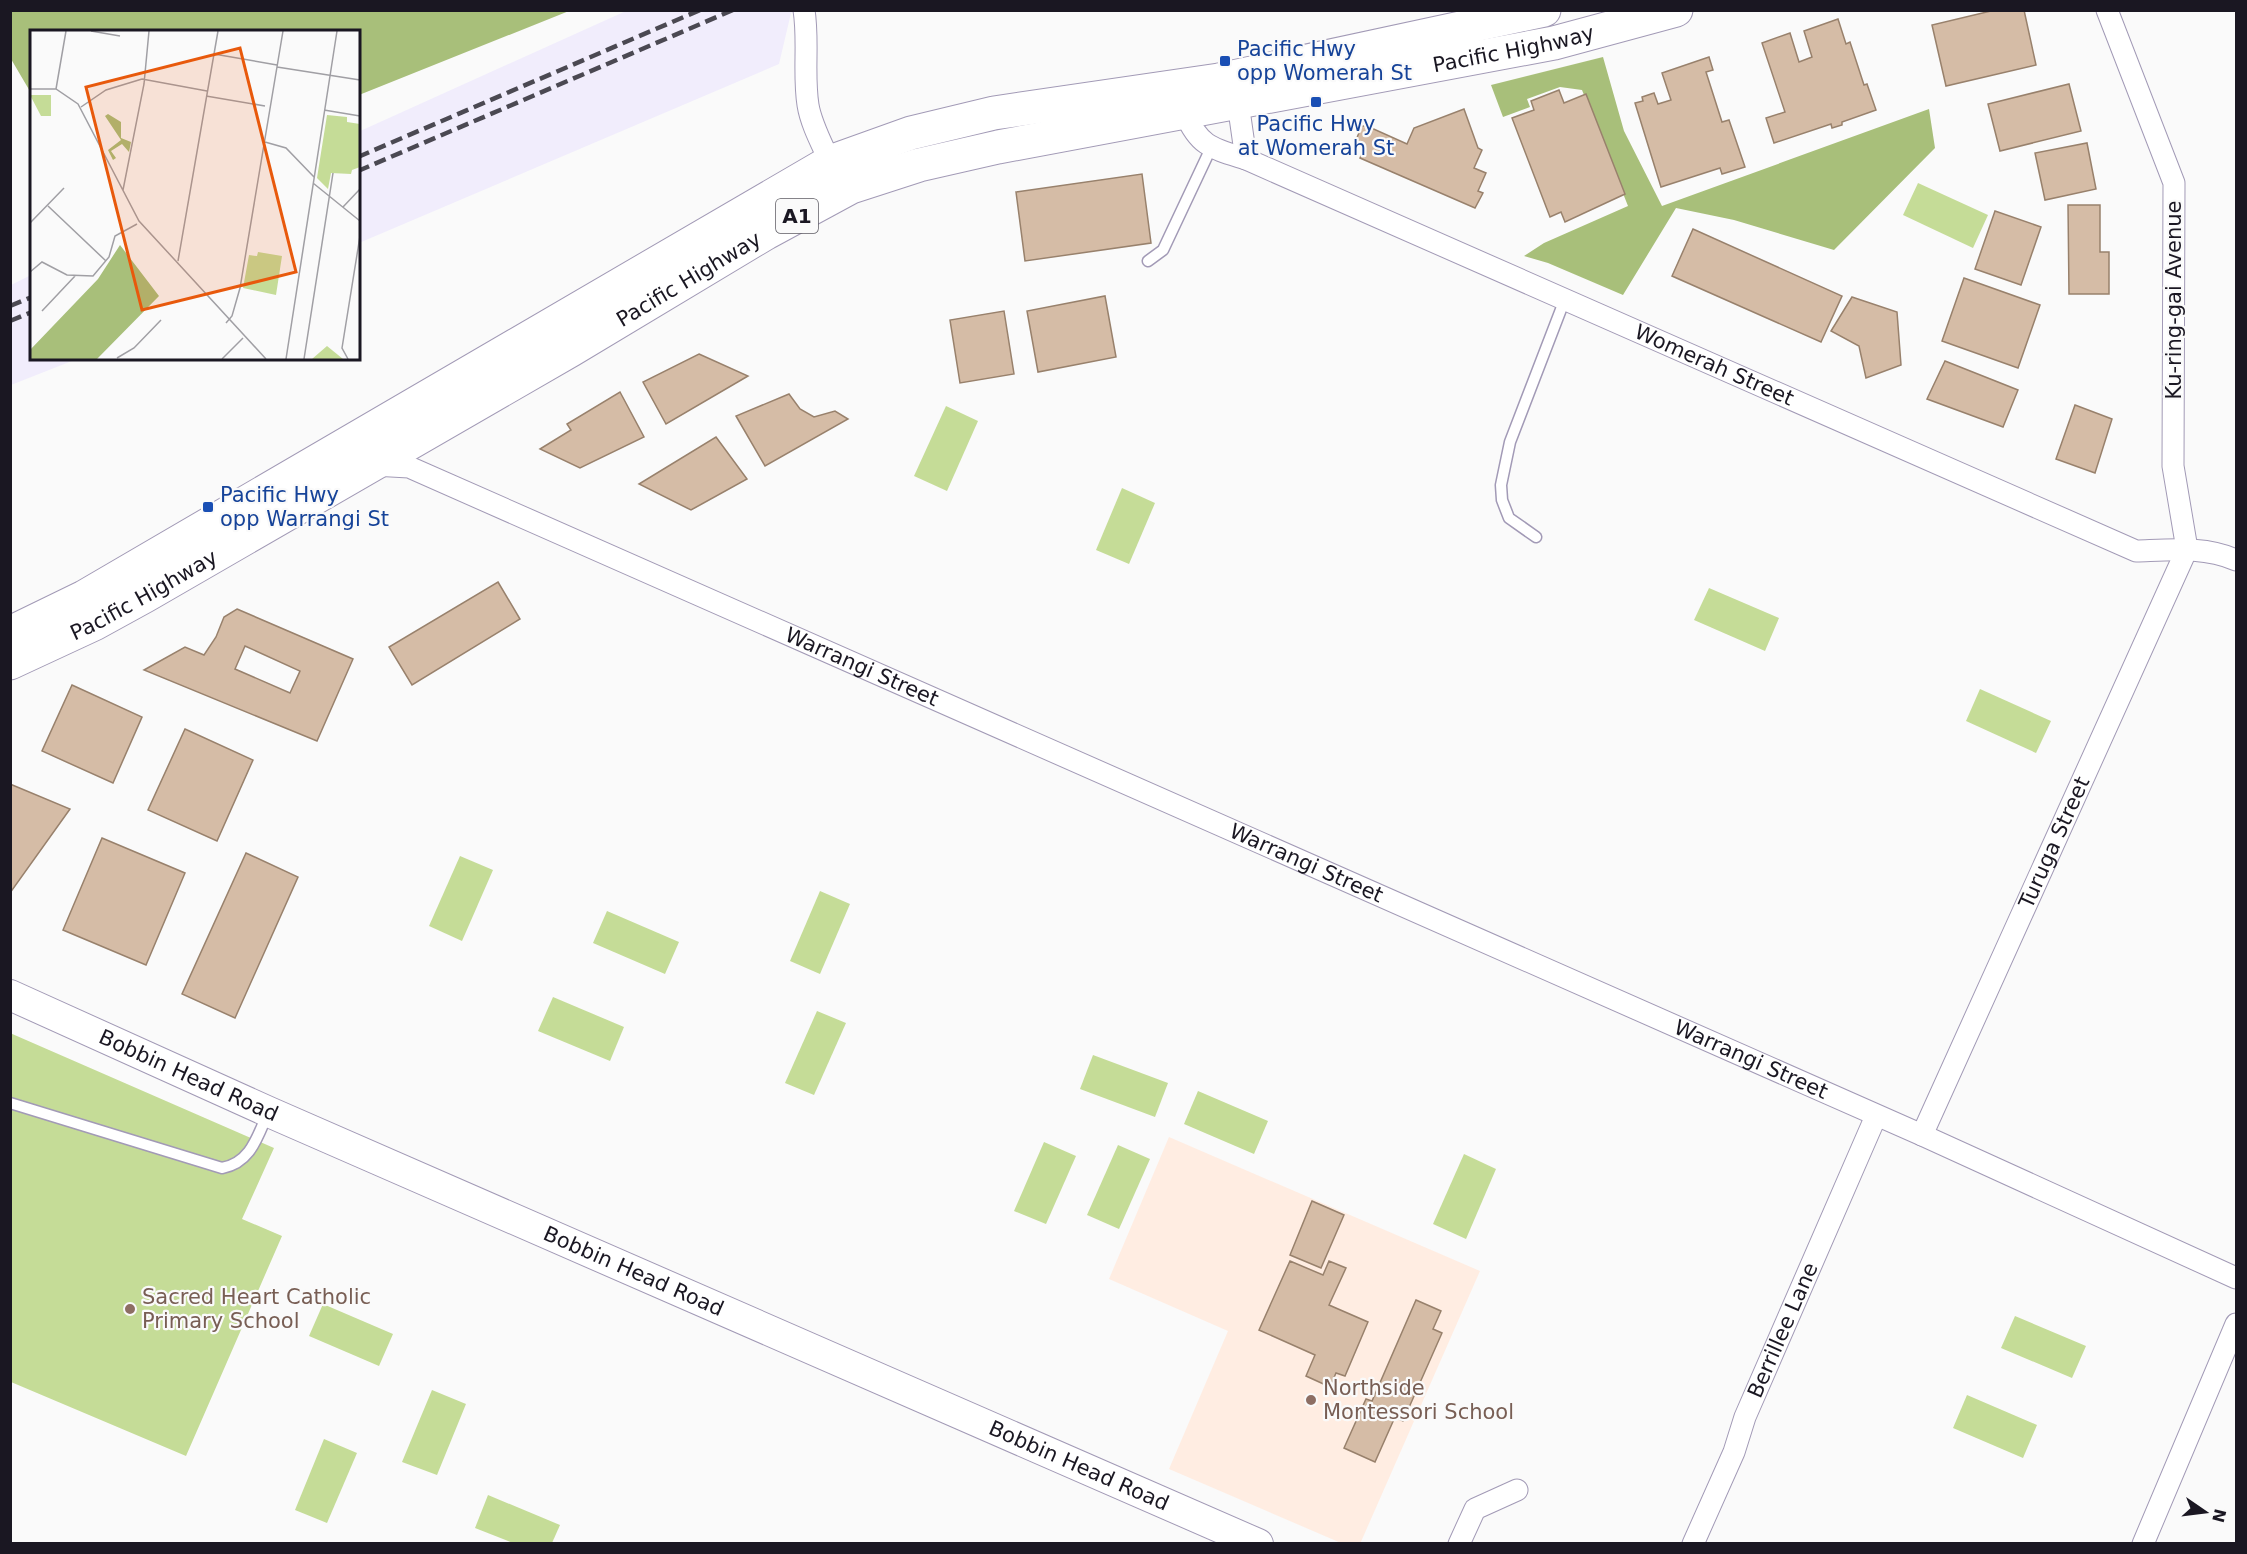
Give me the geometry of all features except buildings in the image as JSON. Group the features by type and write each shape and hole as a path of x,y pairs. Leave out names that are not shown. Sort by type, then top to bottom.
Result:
{"highway":[{"name":"Pacific Highway","path":"10,633 93,591 830,162 872,145 911,133 994,113 1219,80 1544,10"},
{"name":"Pacific Highway","path":"10,663 94,624 572,350 766,233 851,187 887,173 998,147 1554,43 1676,10"}],"main road":[{"name":"Bobbin Head Road","path":"10,995 269,1112 1258,1544"}],"street":[{"name":"Ku-ring-gai Avenue","path":"2107,10 2174,183 2173,466 2187,549"},
{"path":"804,11 808,108 830,162"},
{"path":"1238,103 1246,159"},
{"name":"Womerah Street","path":"1185,113 1191,127 1211,148 1246,159 2136,551 2187,549"},
{"name":"Warrangi Street","path":"372,465 409,467 1922,1135 2236,1278"},
{"path":"2187,549 2226,555 2236,560"},
{"name":"Turuga Street","path":"1922,1135 2187,549"},
{"name":"Berrillee Lane","path":"1693,1544 1734,1452 1745,1417 1876,1116"},
{"path":"2143,1544 2236,1324"},
{"path":"1459,1544 1475,1509 1517,1490"}],"lane":[{"path":"1148,261 1163,250 1211,148"},
{"path":"1536,537 1509,518 1502,500 1501,485 1510,442 1565,299"},
{"path":"10,1103 222,1168 234,1166 251,1151 269,1112"}],"shaded area":[{"path":"626,11 797,11 791,13 779,64 360,243 360,131"},
{"path":"30,276 30,360 74,360 11,385 11,285"},
{"name":"Northside Montessori School","path":"1169,1137 1480,1271 1360,1544 1341,1543 1169,1469 1228,1331 1109,1279"}],"green space":[{"path":"11,10 569,10 360,95 360,30 30,30 30,91 11,59"},
{"path":"1603,57 1624,131 1662,206 1929,109 1935,148 1834,250 1734,220 1676,208 1623,295 1548,263 1524,256 1544,243 1628,206 1582,90 1560,87 1527,99 1530,107 1503,117 1491,85"},
{"path":"1918,183 1988,215 1973,248 1903,215"},
{"path":"946,406 978,421 947,491 914,476"},
{"path":"1122,488 1155,503 1129,564 1096,550"},
{"path":"1709,588 1779,618 1765,651 1694,620"},
{"path":"1980,689 2051,721 2036,753 1966,721"},
{"path":"460,856 493,870 462,941 429,926"},
{"path":"820,891 850,904 820,974 790,961"},
{"path":"607,911 679,942 665,974 593,943"},
{"path":"553,997 624,1027 610,1061 538,1031"},
{"path":"817,1011 846,1023 814,1095 785,1083"},
{"name":"Sacred Heart Catholic Primary School","path":"10,1033 274,1148 242,1219 282,1236 186,1456 11,1382"},
{"path":"1093,1055 1168,1083 1155,1117 1080,1089"},
{"path":"1198,1091 1268,1121 1254,1154 1184,1124"},
{"path":"1044,1142 1076,1156 1046,1224 1014,1211"},
{"path":"1118,1145 1150,1159 1119,1229 1087,1215"},
{"path":"1464,1154 1496,1169 1466,1239 1433,1224"},
{"path":"323,1304 393,1334 379,1366 309,1336"},
{"path":"2015,1316 2086,1346 2072,1378 2001,1348"},
{"path":"432,1390 466,1404 437,1475 402,1462"},
{"path":"1967,1395 2037,1425 2023,1458 1953,1428"},
{"path":"324,1439 357,1453 327,1523 295,1510"},
{"path":"488,1495 560,1525 552,1543 513,1543 475,1528"}],"railway":[{"path":"360,156 700,10"},
{"path":"360,170 733,10"},
{"path":"10,306 30,298"},
{"path":"10,321 30,313"}],"place":[{"name":"Pacific Hwy opp Womerah St","path":"1225,61"},
{"name":"Pacific Hwy at Womerah St","path":"1316,102"},
{"name":"Pacific Hwy opp Warrangi St","path":"208,507"},
{"name":"Sacred Heart Catholic Primary School","path":"130,1309"},
{"name":"Northside Montessori School","path":"1311,1400"}]}
